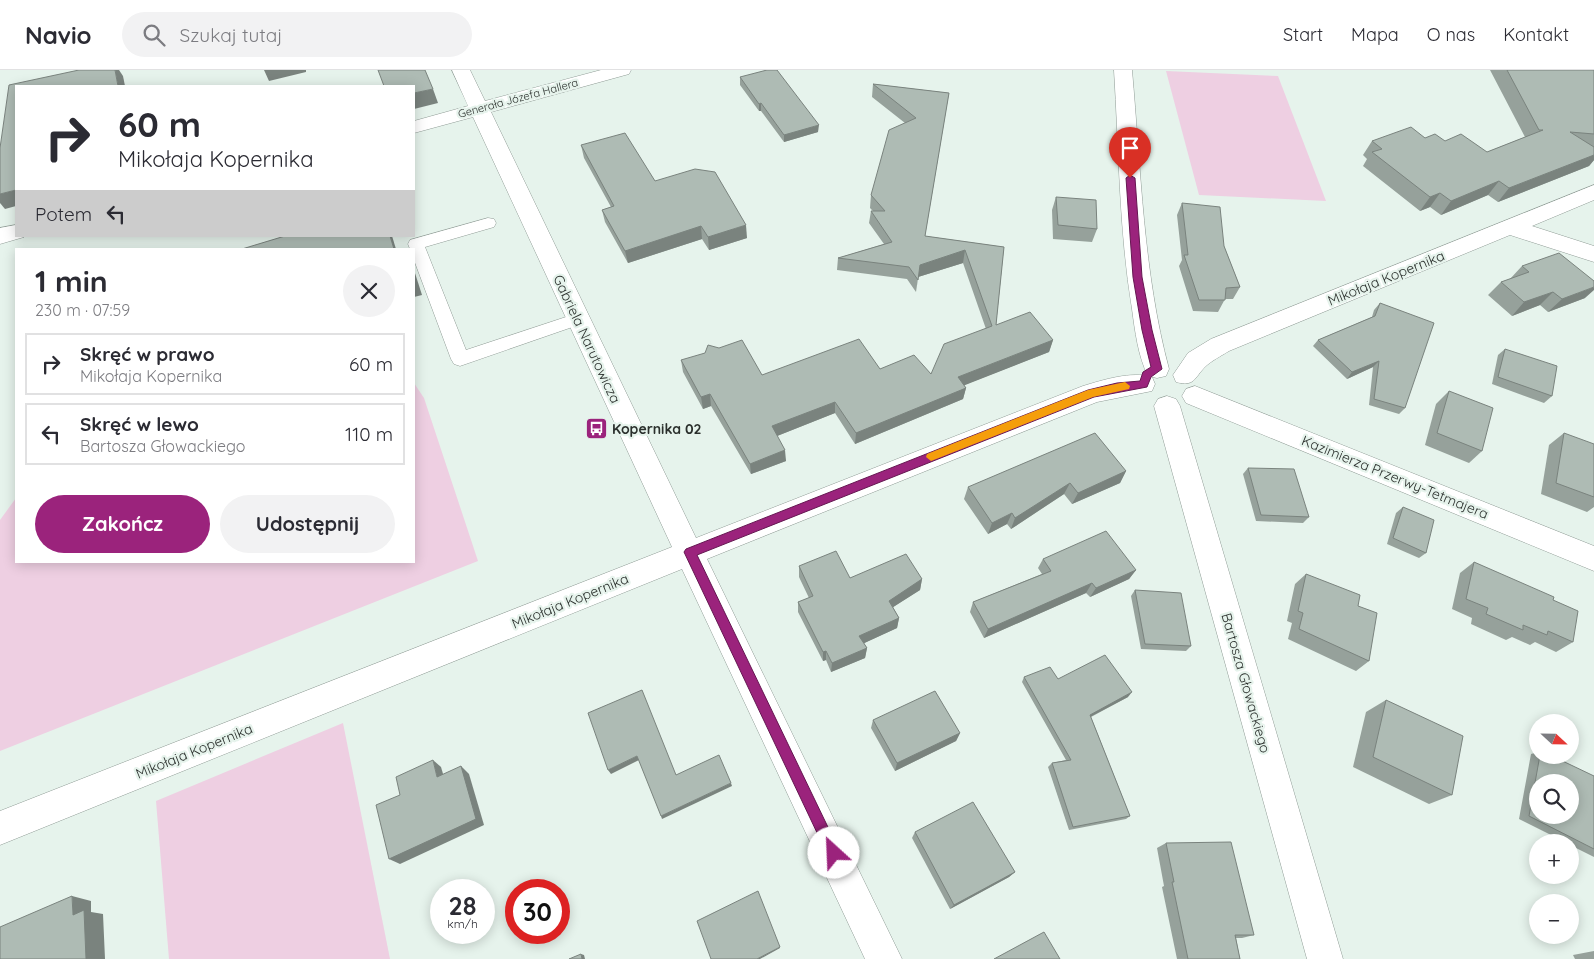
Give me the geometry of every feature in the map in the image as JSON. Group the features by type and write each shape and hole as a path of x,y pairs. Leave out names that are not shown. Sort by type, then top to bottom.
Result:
{"street":[{"name":"Gabriela Narutowicza","path":"461,70 884,959"},
{"name":"Generała Józefa Hallera","path":"415,127 622,70"},
{"path":"1123,70 1138,277 1147,330 1150,377 1148,395 1160,404 1167,406 1182,407 1188,404 1190,385 1171,369 1150,377"},
{"name":"Mikołaja Kopernika","path":"1190,385 1197,360 1220,345 1594,192"},
{"path":"1511,227 1594,254"},
{"path":"0,236 15,232"},
{"name":"Mikołaja Kopernika","path":"0,828 1092,393 1150,377"},
{"name":"Kazimierza Przerwy-Tetmajera","path":"1190,385 1594,560"},
{"name":"Bartosza Głowackiego","path":"1167,406 1325,959"}],"lane":[{"path":"488,223 416,244 460,359 578,319"}],"shaded area":[{"path":"1166,71 1278,76 1326,201 1199,195"},
{"path":"415,384 424,398 478,561 0,751 0,520 15,499 15,563 415,563"},
{"path":"343,723 390,959 169,959 156,801"}],"building":[{"path":"79,70 115,70 118,85 15,85 15,190 0,194 0,148 9,85"},
{"path":"378,70 425,70 433,89 415,93 415,85 384,85"},
{"path":"767,70 777,70 819,125 784,135 740,77"},
{"path":"1507,70 1594,70 1594,134 1570,132 1594,147 1594,155 1509,188 1499,181 1451,201 1440,193 1430,197 1372,152 1382,149 1372,141 1411,127 1425,138 1435,134 1445,141 1461,134 1487,152 1543,130 1539,130"},
{"path":"873,84 949,93 925,236 1004,247 996,325 1030,312 1053,340 958,377 966,388 856,433 835,402 772,426 785,450 750,464 710,394 701,397 681,360 705,353 708,345 719,348 742,340 762,375 859,339 880,369 914,355 931,374 944,344 992,326 965,250 920,265 918,280 909,267 838,258 892,242 871,211 885,211 871,195 889,130 916,118"},
{"path":"625,133 655,181 695,169 715,172 746,225 708,237 701,226 625,251 602,210 614,206 581,145"},
{"path":"1056,197 1096,200 1097,229 1058,225"},
{"path":"1182,203 1220,207 1224,246 1240,287 1226,288 1225,300 1199,300 1184,255 1188,255"},
{"path":"282,237 390,237 394,248 245,248"},
{"path":"1559,253 1594,281 1594,287 1562,299 1553,292 1524,302 1501,282 1529,272 1522,266"},
{"path":"1380,303 1434,323 1405,408 1374,399 1379,361 1352,372 1318,340 1375,316"},
{"path":"1505,349 1557,366 1552,396 1498,377"},
{"path":"1449,391 1493,408 1482,451 1437,433"},
{"path":"1095,433 1126,471 1078,493 1070,483 1015,518 1012,513 992,523 968,487"},
{"path":"1564,433 1594,444 1594,497 1556,483"},
{"path":"1248,468 1294,469 1309,517 1261,515"},
{"path":"1403,507 1434,520 1426,553 1393,538"},
{"path":"1106,531 1136,570 1096,588 1092,583 988,629 973,602 1051,571 1043,559"},
{"path":"836,551 850,578 906,554 922,579 889,601 899,618 859,636 867,648 832,663 826,651 823,652 798,602 813,596 799,566"},
{"path":"1474,562 1554,597 1553,600 1578,611 1573,642 1548,631 1547,635 1523,625 1523,630 1486,614 1488,608 1466,599"},
{"path":"1306,574 1360,595 1358,606 1377,613 1369,661 1299,629 1303,613 1298,611"},
{"path":"1135,590 1181,593 1191,646 1145,644"},
{"path":"1105,655 1132,692 1090,715 1130,816 1073,827 1052,763 1071,760 1024,677 1050,667 1058,679"},
{"path":"642,690 676,775 719,755 731,783 661,816 637,756 608,770 588,713"},
{"path":"935,691 960,733 897,763 873,720"},
{"path":"1386,700 1463,736 1452,795 1373,757"},
{"path":"433,760 437,777 461,766 476,819 389,859 376,805 400,795 396,777"},
{"path":"1538,764 1569,764 1594,776 1594,849 1579,841 1579,834 1564,834 1545,824 1579,824 1579,774 1537,774"},
{"path":"973,802 1015,872 954,905 915,832"},
{"path":"1231,842 1254,935 1235,935 1240,959 1188,959 1166,843"},
{"path":"758,891 780,947 757,959 711,959 697,921"},
{"path":"72,896 73,915 84,910 86,959 0,959 0,927"},
{"path":"1044,932 1060,959 994,959"},
{"path":"581,954 582,959 569,959"}],"slow traffic":[{"path":"931,457 1092,393 1125,386"}],"place":[{"name":"Kopernika 02","path":"596,429"}],"route":[{"path":"834,853 690,552 1092,393 1117,387 1144,384 1144,379 1147,375 1157,369 1147,330 1138,277 1130,178"}]}
